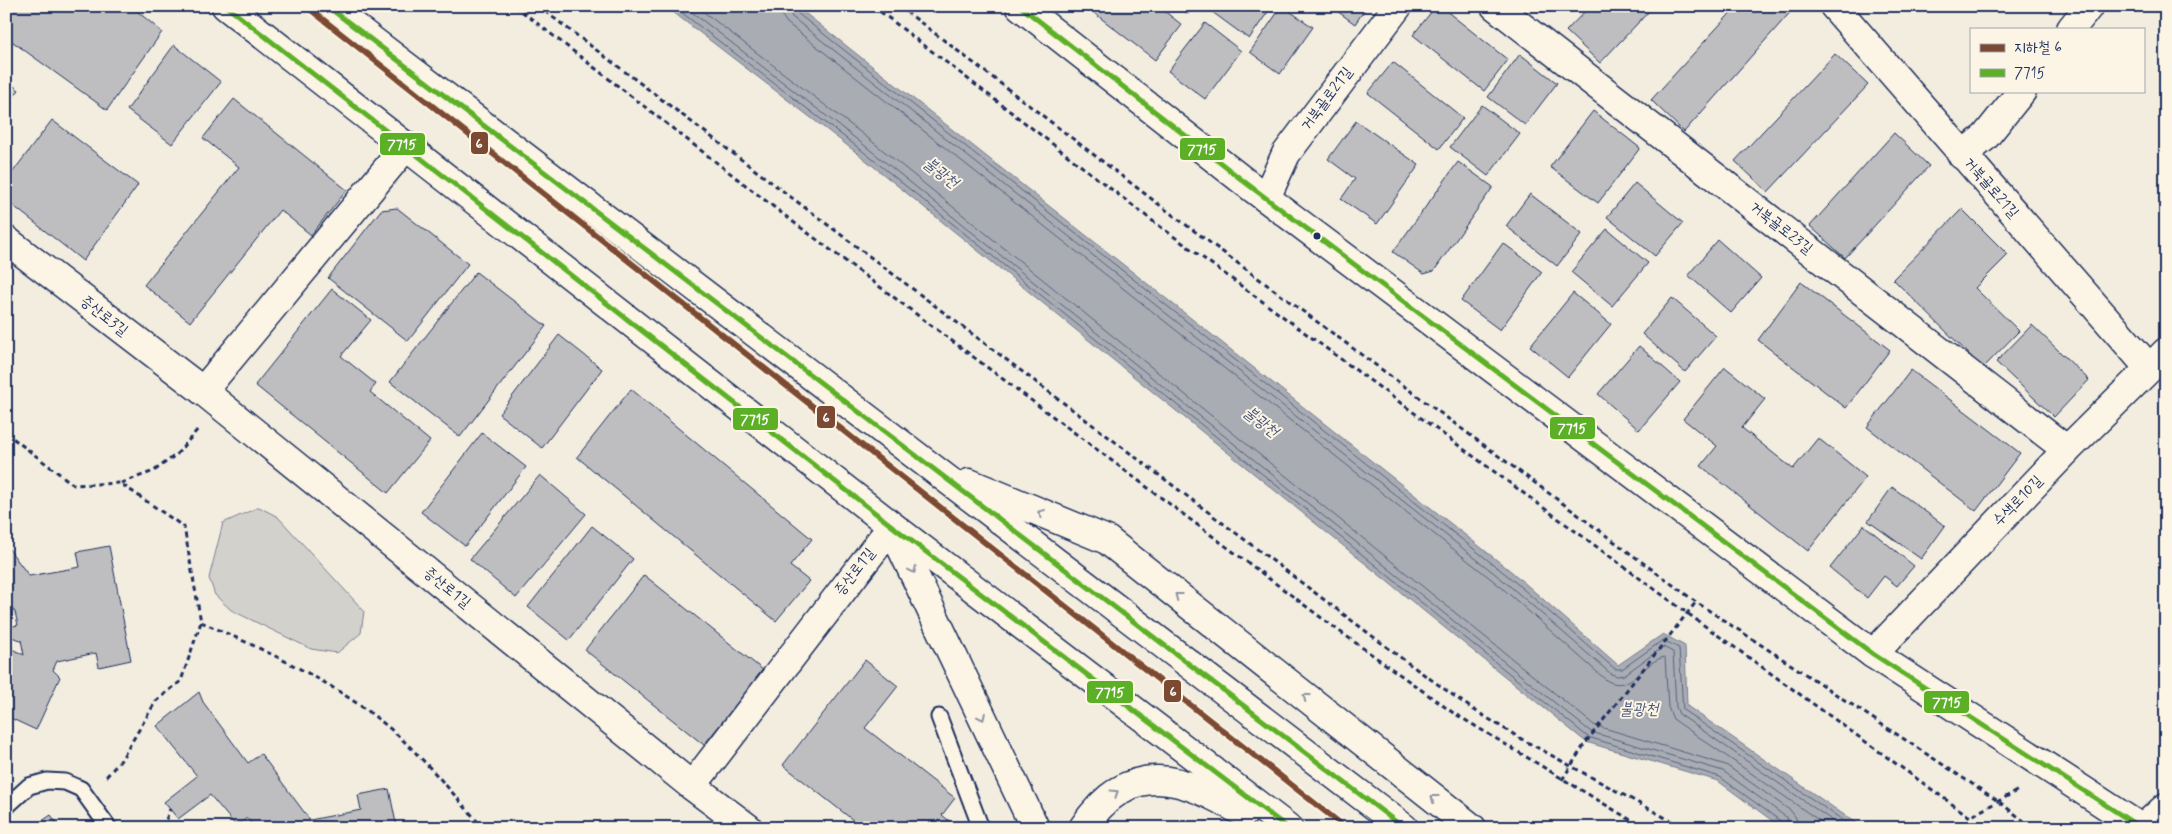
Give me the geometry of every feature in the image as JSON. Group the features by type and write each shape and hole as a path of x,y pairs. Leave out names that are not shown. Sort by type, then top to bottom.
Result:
{"street":[{"path":"226,6 892,526 1288,828"},
{"path":"327,6 1404,828"},
{"path":"1020,6 1266,198 1873,654 2051,771 2142,828 2166,807"},
{"name":"거북골로21길","path":"1266,198 1286,154 1398,6"},
{"name":"거북골로23길","path":"1495,6 2067,450"},
{"name":"거북골로21길","path":"1834,6 1962,156 2157,360"},
{"path":"2072,28 2089,6"},
{"path":"1962,156 1986,137 2021,92"},
{"path":"211,398 406,146"},
{"name":"증산로3길","path":"6,240 211,398"},
{"name":"수색로10길","path":"1873,654 2067,450 2157,360"},
{"name":"증산로1길","path":"211,398 692,786 748,828"},
{"path":"935,469 1107,540 1472,828"},
{"path":"892,526 1035,828"},
{"name":"증산로1길","path":"692,786 892,526"},
{"path":"1082,828 1094,811 1114,791 1143,781 1173,780 1213,795 1269,828"}],"lane":[{"path":"938,717 981,828"},
{"path":"6,807 29,786 46,781 65,782 81,789 109,828"}],"path":[{"path":"515,6 788,218 1335,628 1452,712 1644,828"},
{"path":"538,6 1408,663 1471,708 1518,737 1684,828"},
{"path":"873,6 1162,227 1687,613 1970,817 2051,771"},
{"path":"899,6 1182,222 1696,602 1998,801 2033,828"},
{"path":"6,434 74,484 120,483 154,471 177,454 211,398"},
{"path":"86,795 121,760 156,701 181,681 200,622 184,527 120,483"},
{"path":"1562,780 1586,742 1696,602"},
{"path":"200,622 298,667 346,698 408,746 483,828"},
{"path":"163,828 170,809"}],"shaded area":[{"path":"259,507 278,517 364,611 361,633 337,653 311,649 231,610 215,595 209,578 223,523"}],"water":[{"name":"불광천","path":"665,6 796,6 1512,572 1618,665 1663,634 1685,646 1687,706 1863,828 1782,828 1718,781 1586,742 857,153"}],"building":[{"path":"6,6 131,6 162,32 107,110 6,37"},
{"path":"1085,6 1158,6 1182,25 1155,60"},
{"path":"1177,6 1194,6 1188,14"},
{"path":"1204,6 1272,6 1249,39"},
{"path":"1282,6 1313,27 1280,74 1250,52"},
{"path":"1330,6 1367,6 1355,24"},
{"path":"1436,6 1440,6 1508,60 1484,91 1413,35"},
{"path":"1590,6 1654,6 1600,63 1566,31"},
{"path":"1737,6 1792,6 1794,8 1684,132 1651,100"},
{"path":"1205,23 1241,51 1205,99 1168,71"},
{"path":"174,45 221,82 172,144 127,110"},
{"path":"1520,54 1557,83 1525,125 1488,97"},
{"path":"1835,54 1868,85 1768,192 1735,161"},
{"path":"1393,62 1463,118 1439,149 1368,93"},
{"path":"6,80 19,90 6,106"},
{"path":"234,99 347,190 311,235 280,210 190,322 144,285 239,167 203,138"},
{"path":"1482,105 1520,134 1488,176 1450,147"},
{"path":"1593,111 1640,148 1598,203 1550,167"},
{"path":"52,120 138,185 83,261 6,200 6,181"},
{"path":"1356,121 1419,165 1377,224 1341,199 1355,179 1328,159"},
{"path":"1894,133 1929,166 1845,258 1810,226"},
{"path":"1458,162 1493,187 1434,271 1424,274 1393,252"},
{"path":"1635,183 1683,223 1655,256 1607,217"},
{"path":"1530,194 1582,234 1557,266 1506,226"},
{"path":"397,208 468,264 408,341 328,278 381,210"},
{"path":"1962,209 2008,255 1975,288 2019,331 1983,368 1893,279"},
{"path":"1607,229 1648,263 1612,306 1571,272"},
{"path":"1718,240 1761,278 1731,313 1688,275"},
{"path":"1503,243 1542,272 1500,330 1461,301"},
{"path":"476,272 546,326 460,437 390,382"},
{"path":"1801,282 1890,350 1846,408 1758,340"},
{"path":"332,289 371,320 341,356 376,384 370,392 430,441 388,493 255,385"},
{"path":"1573,293 1611,324 1568,377 1530,346"},
{"path":"1672,298 1716,336 1685,372 1642,334"},
{"path":"2032,325 2089,380 2054,417 1996,362"},
{"path":"559,335 602,369 542,448 499,414"},
{"path":"1639,346 1680,382 1639,430 1598,394"},
{"path":"1725,367 1765,399 1742,428 1793,469 1818,438 1866,477 1808,551 1701,466 1717,446 1683,419"},
{"path":"1911,370 2020,453 1976,511 1867,427"},
{"path":"631,389 812,539 790,566 809,581 776,621 577,457"},
{"path":"482,433 526,467 465,546 421,512"},
{"path":"540,475 586,514 516,598 470,559"},
{"path":"1892,487 1945,526 1921,559 1868,521"},
{"path":"1864,525 1914,566 1897,586 1884,576 1867,598 1830,568"},
{"path":"592,526 633,559 569,640 528,607"},
{"path":"6,545 29,576 80,567 77,552 109,546 131,660 99,667 96,653 57,661 53,670 60,677 36,730 6,716 6,646 24,655 21,640 11,637 9,627 18,625 15,612 6,601"},
{"path":"644,575 763,670 704,745 585,650"},
{"path":"865,660 898,686 865,728 955,798 942,815 958,828 863,828 783,765"},
{"path":"199,692 203,702 248,763 261,754 310,820 361,810 358,795 389,789 397,828 254,828 247,818 236,826 210,795 178,819 164,802 197,776 157,726"},
{"path":"51,815 60,828 32,828"}],"metro line":[{"name":"6","path":"306,6 1346,828"}],"transit line":[{"name":"7715","path":"226,6 892,526 1288,828"},
{"name":"7715","path":"327,6 1404,828"},
{"name":"7715","path":"1020,6 1246,183 1873,654 2141,828"}]}
